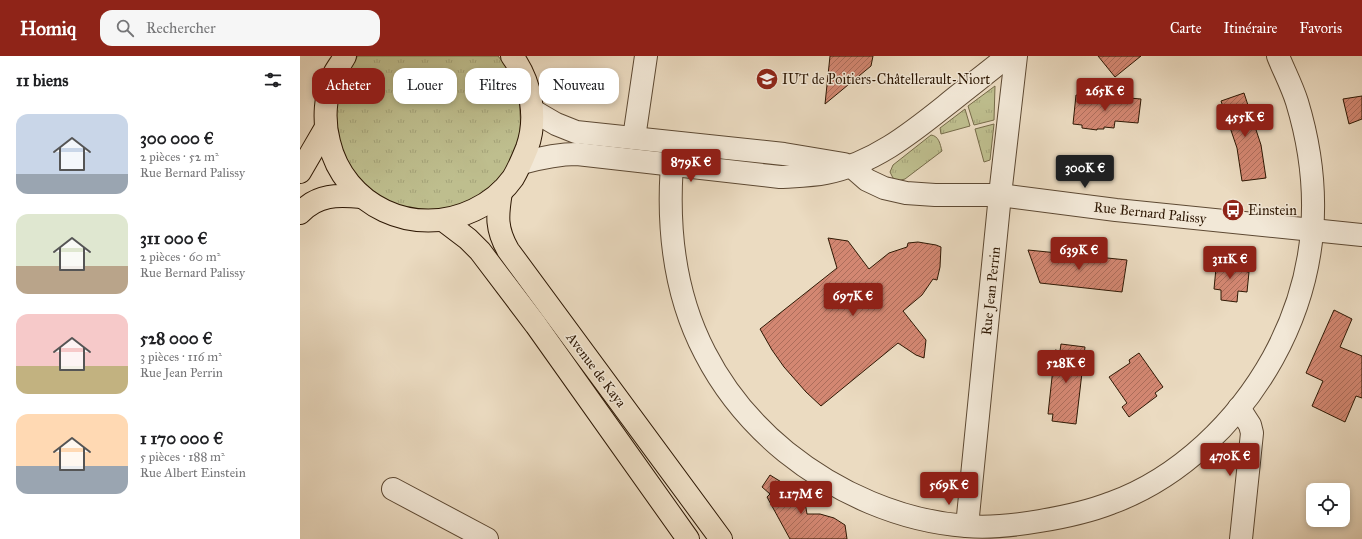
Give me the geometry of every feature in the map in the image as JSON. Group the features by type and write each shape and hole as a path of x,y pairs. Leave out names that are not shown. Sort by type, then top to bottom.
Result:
{"main road":[{"path":"345,56 334,74 326,101 325,129 332,154 344,178 362,197 379,209 400,217 421,221 443,220 464,215 483,206 500,192 512,179 522,163 530,138 532,110 528,87 519,66 512,56"},
{"path":"300,172 325,129"},
{"name":"Avenue de Kaya","path":"500,192 497,214 498,226 501,238 508,250 721,539"},
{"path":"300,212 307,206 320,199 337,195 362,197"},
{"name":"Avenue de Kaya","path":"443,220 468,239 480,251 536,325 688,539"}],"street":[{"path":"634,138 646,56"},
{"path":"532,110 556,124 576,132 634,138 673,153 780,177 804,176 827,173 851,166 888,148 921,125 1008,56"},
{"name":"Rue Jean Perrin","path":"967,526 1000,195 1016,56"},
{"path":"673,153 670,195 671,232 677,274 689,314 704,352 725,388 746,413 775,443 806,468 839,488 899,513 921,519 967,526 1018,524 1059,518 1084,512 1114,502 1145,487 1176,468 1209,440 1239,408 1267,369 1280,344 1297,307 1308,269 1313,230 1314,201 1308,144 1296,100 1278,56"},
{"path":"522,163 563,154 673,153"},
{"name":"Rue Bernard Palissy","path":"851,166 867,180 884,188 906,193 935,195 1000,195 1116,210 1362,235"},
{"path":"1239,408 1250,425 1252,433 1241,539"},
{"path":"393,489 487,539"}],"green space":[{"path":"358,56 498,56 506,68 465,68 465,104 520,104 520,135 517,147 509,165 497,180 483,192 466,202 448,208 429,211 410,209 391,203 376,195 360,180 340,150 335,108 336,104 385,104 385,68 349,67"},
{"path":"995,86 994,120 974,125 968,106"},
{"path":"965,109 970,126 941,134 940,128"},
{"path":"994,124 990,160 984,162 975,129"},
{"path":"931,135 936,137 940,143 942,151 905,179 897,181 893,178 890,172 893,165"}],"building":[{"path":"830,56 873,56 871,66 825,104"},
{"path":"1098,56 1141,56 1115,77"},
{"path":"1244,93 1261,145 1266,178 1242,181 1237,148 1221,101"},
{"path":"1076,95 1117,99 1117,97 1141,99 1138,123 1115,121 1114,128 1104,127 1104,129 1097,130 1082,128 1082,125 1073,124"},
{"path":"1362,96 1362,119 1349,124 1343,99"},
{"path":"828,238 848,241 869,269 889,253 907,247 908,243 918,242 941,247 940,267 937,280 933,279 922,295 903,311 926,340 924,358 916,355 898,343 821,406 806,392 784,367 760,329 837,268"},
{"path":"1028,250 1127,260 1122,292 1040,283"},
{"path":"1220,257 1237,259 1235,270 1249,272 1247,292 1238,291 1237,302 1221,300 1221,290 1214,289 1216,268 1218,268"},
{"path":"1334,310 1352,319 1340,347 1362,356 1362,398 1356,396 1345,422 1312,406 1323,381 1306,373"},
{"path":"1061,344 1085,347 1076,424 1052,421 1053,414 1048,414 1055,350 1060,351"},
{"path":"1139,353 1163,387 1155,393 1157,396 1129,417 1122,407 1127,403 1109,377 1130,363 1129,360"},
{"path":"770,475 804,496 807,514 820,514 834,518 845,525 847,539 790,539 767,497 770,494 762,487"}],"place":[{"name":"IUT de Poitiers-Châtellerault-Niort","path":"767,79"},
{"name":"Einstein","path":"1233,210"}]}
